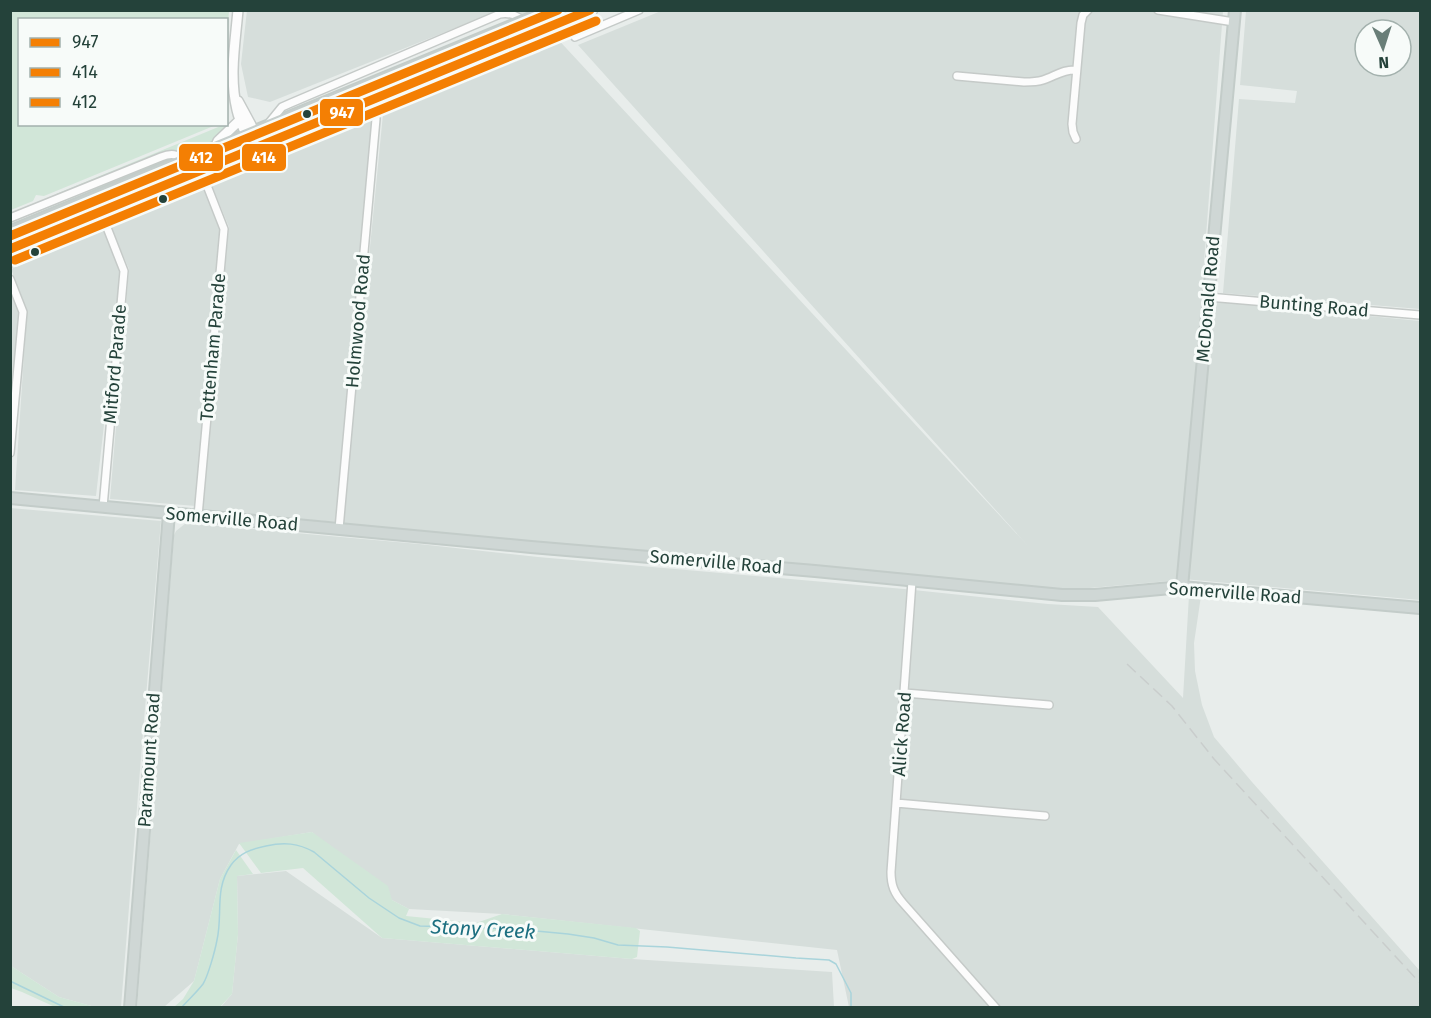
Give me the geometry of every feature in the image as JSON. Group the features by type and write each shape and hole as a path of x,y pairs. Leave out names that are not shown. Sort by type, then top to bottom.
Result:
{"highway":[{"path":"10,249 259,152 316,124 591,10"},
{"path":"10,232 549,11"},
{"path":"84,202 99,208 101,212"}],"main road":[{"name":"McDonald Road","path":"1182,587 1235,16"},
{"name":"Somerville Road","path":"10,498 1067,595 1095,596 1182,587 1420,608"},
{"name":"Paramount Road","path":"130,1008 169,513"}],"street":[{"path":"238,10 232,69 233,89 240,120 256,131"},
{"path":"575,37 639,10"},
{"path":"1076,139 1072,124 1076,70 1081,23 1083,15 1088,10"},
{"path":"1158,10 1235,16"},
{"path":"1176,12 1192,10"},
{"path":"10,263 206,183 259,152 330,132 531,49 535,46 534,37 517,16 509,13 500,14 282,107 256,131"},
{"path":"957,76 1034,82 1066,70 1076,70"},
{"path":"236,100 256,131 259,152"},
{"name":"Holmwood Road","path":"339,529 375,114"},
{"path":"214,148 218,141 240,120"},
{"path":"316,124 330,132"},
{"path":"10,218 161,157 173,154 186,160"},
{"name":"Tottenham Parade","path":"198,516 224,229 206,183"},
{"path":"101,212 106,225"},
{"path":"101,212 106,225"},
{"name":"Mitford Parade","path":"103,507 124,271 106,225"},
{"path":"10,279 23,312 10,453"},
{"name":"Bunting Road","path":"1208,297 1420,315"},
{"name":"Alick Road","path":"912,581 891,872 892,887 903,903 996,1008"},
{"path":"905,693 1049,705"},
{"path":"896,803 1045,816"}],"shaded area":[{"path":"247,10 498,11 270,102 248,97 241,64"},
{"path":"539,10 554,35 1028,546 578,45 661,11 1223,11 1180,580 1067,590 343,524 383,114 540,52 543,43 511,11"},
{"path":"1246,11 1420,11 1420,309 1223,293 1239,99 1295,103 1297,91 1240,85"},
{"path":"373,118 337,522 202,511 229,227 212,186"},
{"path":"203,188 221,229 196,506 110,499 129,269 110,225"},
{"path":"104,230 121,273 96,496 15,490 27,310 11,269"},
{"path":"11,288 20,313 11,409"},
{"path":"1208,300 1420,321 1420,600 1183,579"},
{"path":"10,508 161,521 121,1007 95,1007 59,997 11,966"},
{"path":"186,523 1098,607 1183,698 1189,595 1201,596 1194,643 1195,671 1202,705 1214,737 1420,971 1420,1007 849,1007 837,950 502,914 409,909 392,900 312,832 239,844 220,879 194,981 164,1007 137,1008 174,535"},
{"path":"286,871 382,938 632,959 832,972 834,1007 220,1008 232,994 238,934 237,876"}],"green space":[{"path":"11,11 229,11 228,25 228,18 18,18 18,126 214,126 44,196 36,195 33,201 11,210"},
{"path":"228,123 231,126 207,145 185,154 166,151 56,194 221,126 228,126"},
{"path":"241,147 242,149 103,204 102,202 188,165"},
{"path":"172,157 176,159 11,226 11,223"},
{"path":"248,159 249,161 175,193 174,191 183,184"},
{"path":"312,832 388,886 392,900 409,909 406,916 476,923 502,914 636,928 640,931 637,957 632,959 382,938 303,868 261,873 239,843"},
{"path":"236,850 253,874 237,876 238,934 232,994 220,1007 174,1007 183,999 194,981 220,879"},
{"path":"11,966 59,997 95,1007 55,1007 11,988"}],"waterway":[{"name":"Stony Creek","path":"181,1008 203,984 209,969 219,930 222,883 231,865 238,857 251,850 285,844 297,845 314,852 369,898 399,918 420,926 515,929 594,938 618,945 829,960 836,964 851,993 851,1008"},
{"name":"Stony Creek","path":"10,981 66,1008"}],"railway":[{"path":"1127,664 1172,706 1214,759 1420,983"}],"transit line":[{"name":"412","path":"10,236 558,10"},
{"name":"947","path":"10,249 590,10"},
{"name":"414","path":"15,260 596,21"}]}
